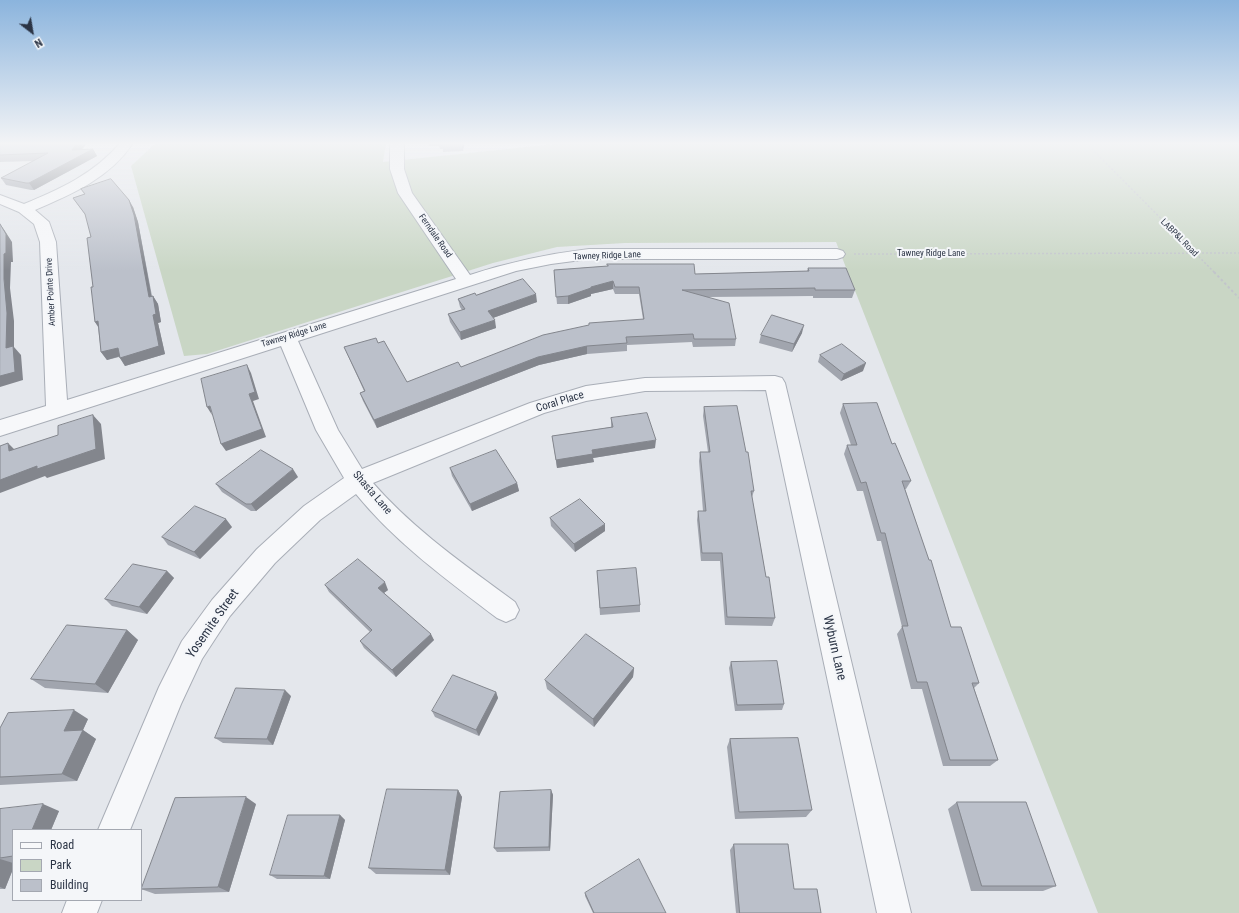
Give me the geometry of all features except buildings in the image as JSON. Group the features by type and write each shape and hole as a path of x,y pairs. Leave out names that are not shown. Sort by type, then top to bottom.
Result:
{"street":[{"path":"24,209 79,186"},
{"name":"Ferndale Road","path":"401,186 466,281"},
{"name":"Amber Pointe Drive","path":"0,199 24,209 41,222 48,242 57,410"},
{"name":"Tawney Ridge Lane","path":"0,428 466,281 512,267 551,258 589,254 837,254"},
{"name":"Shasta Lane","path":"286,337 325,426 358,480 377,502 417,542 506,610"},
{"name":"Coral Place","path":"358,480 537,408 567,398 602,390 648,384 775,383"},
{"name":"Wyburn Lane","path":"775,383 894,913"},
{"name":"Yosemite Street","path":"114,829 172,690 192,650 221,608 266,556 312,513 358,480"},
{"path":"80,913 85,901"}],"path":[{"name":"LABP&L Road","path":"1128,186 1239,298"},
{"name":"Tawney Ridge Lane","path":"837,254 1239,253"}],"green space":[{"path":"136,186 1239,186 1239,913 1098,913 836,242 625,243 557,247 493,263 207,354 184,356"}]}
